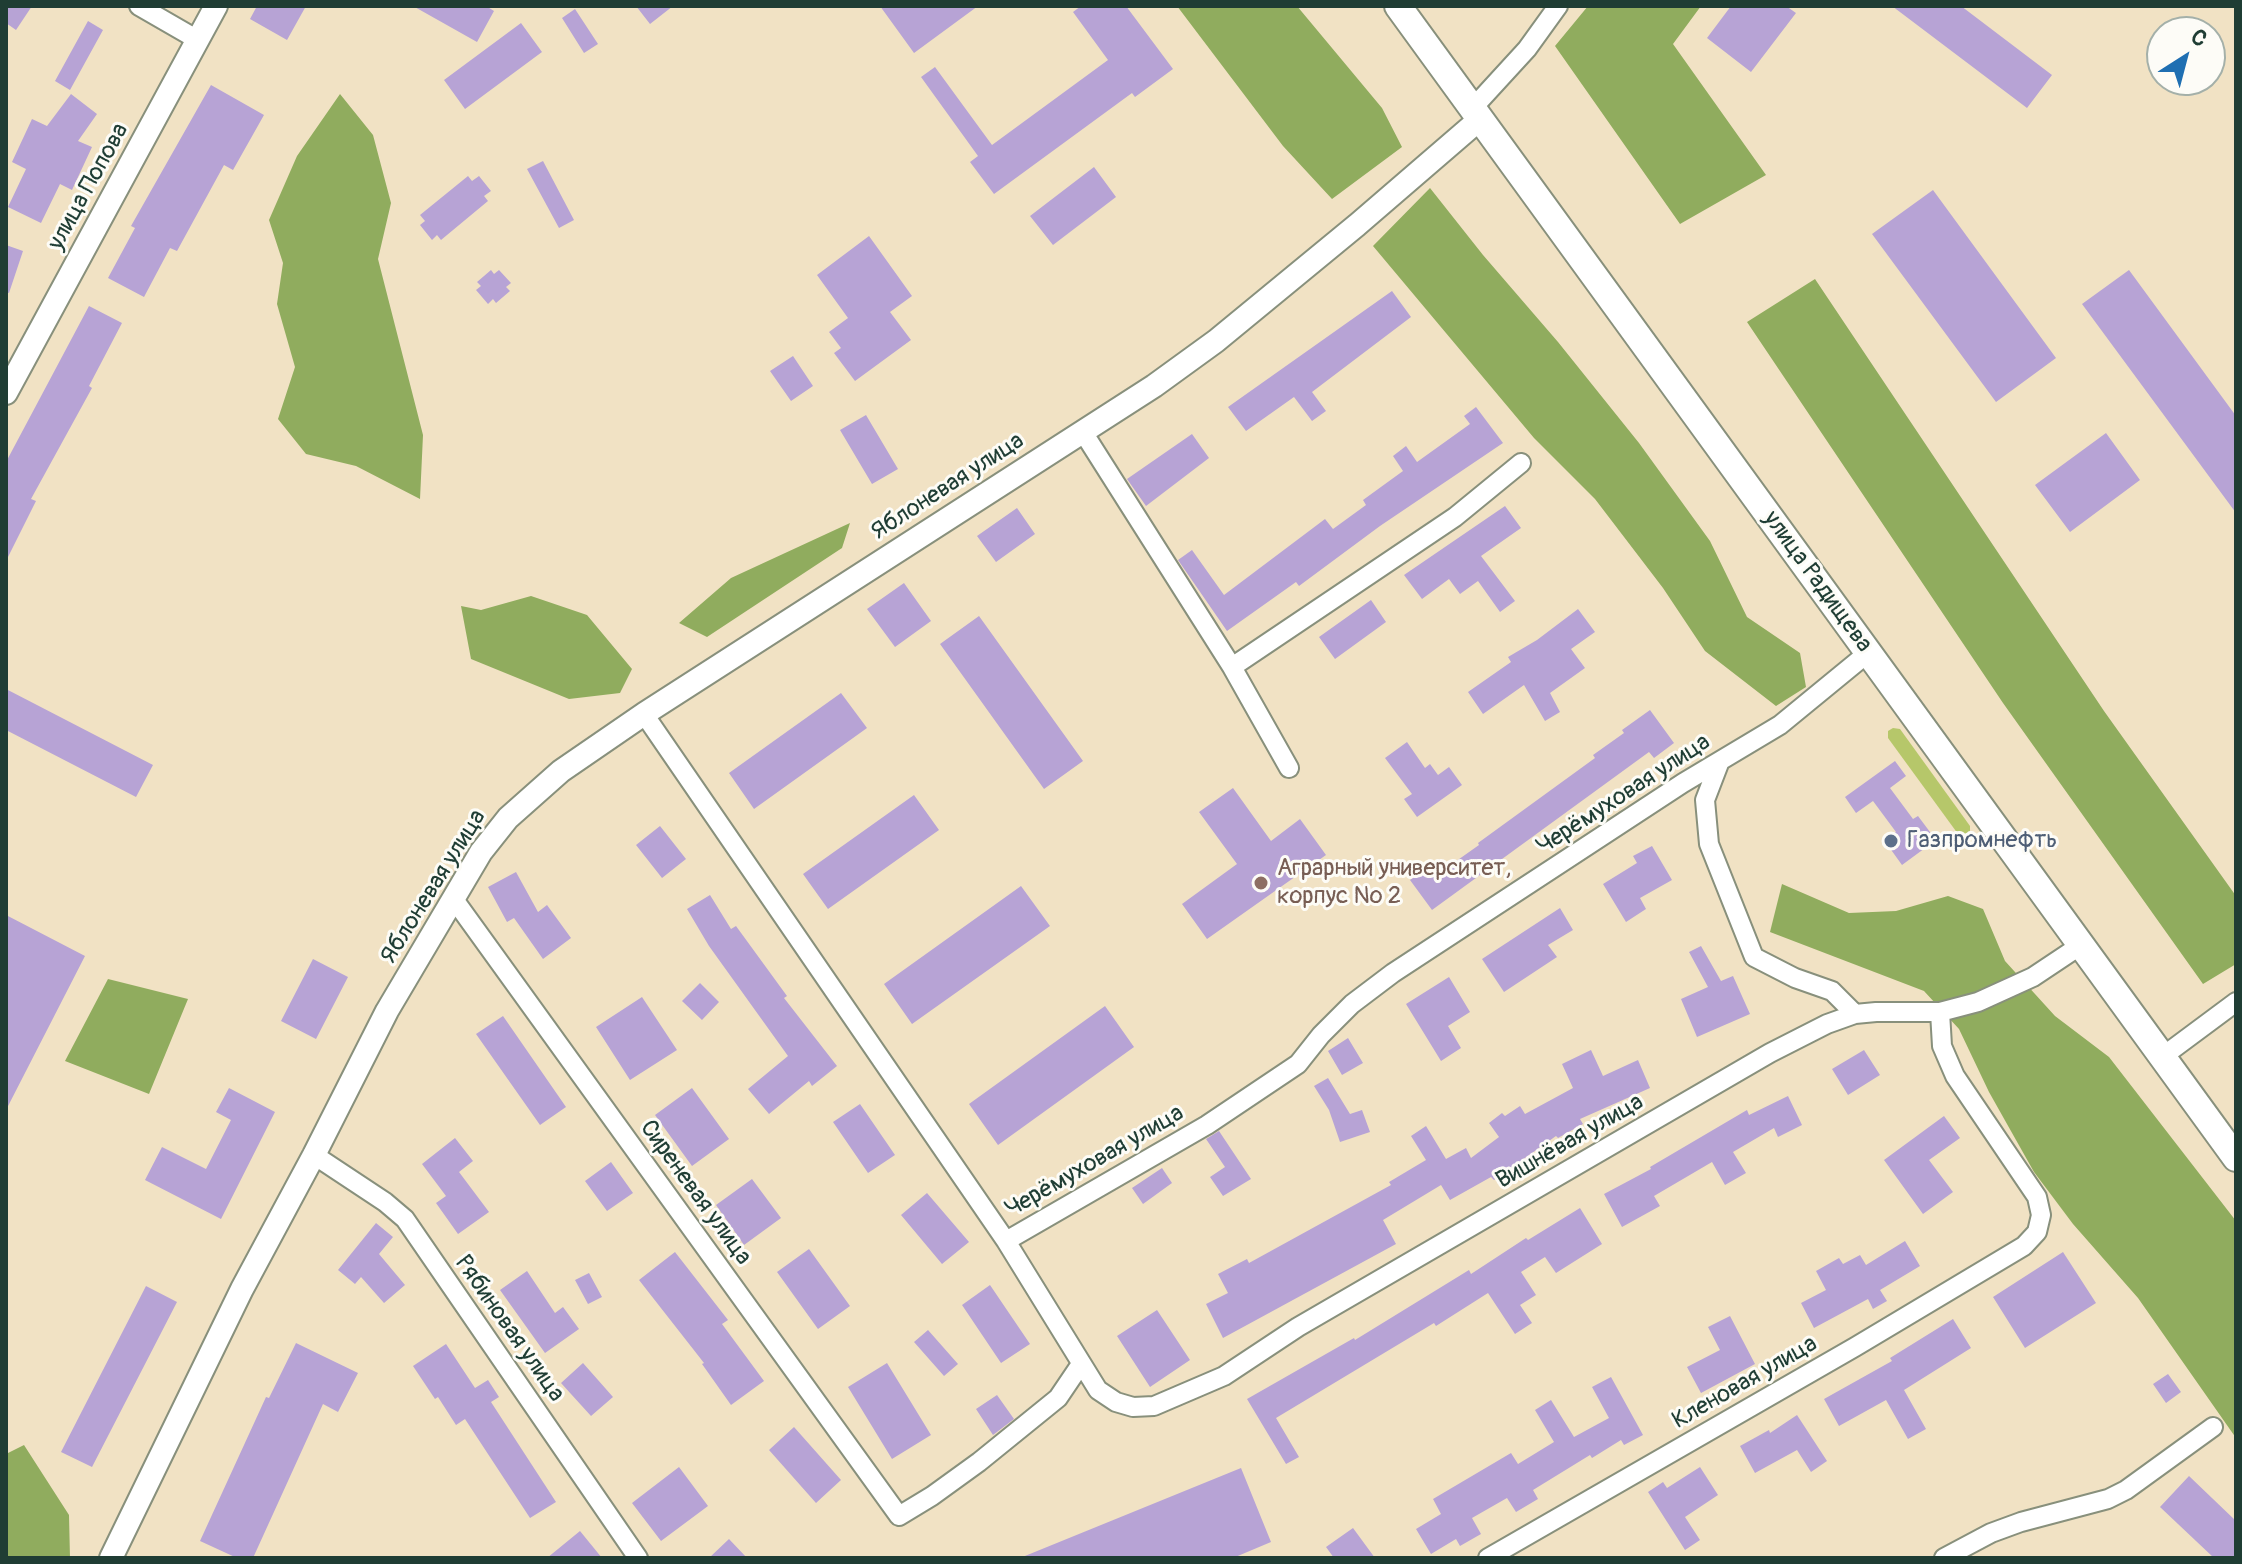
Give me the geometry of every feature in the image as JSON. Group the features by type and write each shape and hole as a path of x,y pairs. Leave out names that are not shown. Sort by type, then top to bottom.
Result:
{"main road":[{"name":"улица Радищева","path":"1398,6 2236,1158"}],"street":[{"path":"139,6 198,40"},
{"name":"улица Попова","path":"6,393 216,6"},
{"path":"1476,114 1558,6"},
{"name":"Яблоневая улица","path":"111,1558 242,1289 387,1011 481,852 526,800 561,771 644,714 1154,386 1216,341 1357,225 1476,114"},
{"path":"1083,432 1232,667 1289,768"},
{"path":"1232,667 1455,517 1521,463"},
{"name":"Черёмуховая улица","path":"1006,1241 1120,1177 1298,1064 1352,1004 1393,973 1683,783 1780,725 1869,652"},
{"name":"Черёмуховая улица","path":"644,714 1006,1241 1098,1390"},
{"path":"1720,761 1705,800 1709,844 1754,957 1795,978 1832,991 1855,1014"},
{"name":"Сиреневая улица","path":"453,898 899,1516 979,1462 1058,1398 1081,1364"},
{"name":"Вишнёвая улица","path":"1098,1390 1116,1402 1133,1407 1154,1406 1224,1376 1298,1327 1770,1053 1827,1024 1855,1014 1940,1012 1978,1002 2033,977 2081,945"},
{"path":"2162,1057 2236,1002"},
{"name":"Кленовая улица","path":"1488,1558 1855,1347 2024,1246 2037,1232 2041,1215 2037,1197 1955,1076 1942,1046 1940,1012"},
{"name":"Рябиновая улица","path":"314,1155 405,1219 638,1558"},
{"path":"1944,1558 1991,1533 2021,1522 2108,1499 2126,1490 2213,1427"}],"green space":[{"path":"1177,6 1297,6 1382,108 1402,147 1332,199 1283,146"},
{"path":"1588,6 1701,6 1673,44 1766,175 1680,224 1555,46"},
{"path":"340,94 373,135 391,203 378,259 423,435 420,499 356,466 306,454 278,419 295,367 277,304 283,263 269,220 297,156"},
{"path":"1430,188 1639,443 1710,541 1747,617 1800,653 1806,687 1776,706 1705,651 1663,588 1595,499 1534,438 1373,246"},
{"path":"1815,279 2104,711 2236,896 2236,964 2203,984 2003,703 1747,322"},
{"path":"850,523 842,548 707,637 679,623 731,578"},
{"path":"531,596 587,615 632,669 620,693 569,699 471,659 461,606 481,610"},
{"path":"1900,729 1970,826 1970,833 1965,837 1958,834 1888,738 1888,731"},
{"path":"1782,884 1849,913 1896,911 1948,896 1983,909 2005,961 2055,1016 2109,1057 2236,1221 2236,1438 2138,1298 2073,1224 2034,1172 1989,1092 1959,1029 1924,991 1770,932"},
{"path":"108,979 188,999 149,1094 65,1061"},
{"path":"24,1445 69,1515 70,1558 6,1558 6,1454"}],"building":[{"path":"6,6 32,6 16,30 6,23"},
{"path":"257,6 306,6 287,40 250,19"},
{"path":"413,6 486,6 494,11 477,42"},
{"path":"636,6 673,6 650,24"},
{"path":"880,6 978,6 914,53"},
{"path":"1081,6 1126,6 1173,69 1135,97 1132,93 994,194 970,162 978,156 921,77 935,67 992,145 1108,60 1073,12"},
{"path":"1731,6 1786,6 1796,13 1751,72 1707,38"},
{"path":"1892,6 1961,6 2052,75 2027,108"},
{"path":"575,9 598,44 584,53 562,18"},
{"path":"88,21 103,30 70,90 55,81"},
{"path":"521,23 542,52 465,109 444,80"},
{"path":"211,85 264,115 233,170 224,165 177,251 170,248 144,297 108,278 135,228 131,226"},
{"path":"71,94 97,114 78,141 92,147 72,190 60,184 41,223 8,207 26,169 12,162 32,119 47,126"},
{"path":"543,161 574,220 559,228 527,169"},
{"path":"1094,167 1116,197 1053,245 1030,216"},
{"path":"468,176 472,181 479,176 491,191 484,196 488,201 441,240 437,235 432,240 420,225 425,221 420,215"},
{"path":"1933,190 2056,358 1996,402 1872,234"},
{"path":"869,236 912,296 890,312 911,340 855,381 834,353 841,348 829,332 848,318 817,275"},
{"path":"6,245 23,251 9,293 6,292"},
{"path":"491,270 494,274 499,270 511,283 506,287 510,291 496,303 493,299 488,304 476,290 481,286 477,282"},
{"path":"2129,270 2236,416 2236,513 2082,304"},
{"path":"1392,291 1411,317 1312,392 1326,411 1312,421 1294,397 1246,431 1228,407"},
{"path":"89,306 122,323 89,386 92,388 31,499 36,501 6,561 6,462"},
{"path":"793,356 813,386 791,401 770,371"},
{"path":"1476,407 1503,443 1380,526 1299,586 1296,582 1227,631 1178,560 1192,550 1224,595 1325,519 1333,529 1366,505 1363,500 1403,471 1393,456 1406,446 1417,462 1470,424 1464,416"},
{"path":"866,415 898,469 872,484 840,430"},
{"path":"2106,433 2140,480 2070,532 2035,485"},
{"path":"1192,434 1209,458 1146,506 1127,479"},
{"path":"1505,506 1521,528 1481,556 1515,601 1500,612 1478,581 1460,594 1449,579 1422,599 1404,575"},
{"path":"1017,508 1035,534 996,562 977,536"},
{"path":"904,583 931,621 895,647 867,609"},
{"path":"1371,600 1386,622 1335,659 1319,637"},
{"path":"1578,609 1595,632 1571,649 1585,668 1550,693 1560,712 1545,721 1524,685 1483,714 1468,692 1511,662 1508,657"},
{"path":"979,616 1083,761 1044,789 940,644"},
{"path":"6,689 153,765 136,797 6,730"},
{"path":"841,693 867,728 754,809 729,773"},
{"path":"1650,710 1674,743 1654,758 1649,752 1432,910 1410,880 1439,859 1445,869 1479,845 1595,758 1593,755"},
{"path":"1407,742 1425,768 1430,764 1438,775 1449,767 1462,785 1417,817 1404,799 1412,794 1385,758"},
{"path":"1895,761 1906,776 1890,788 1913,819 1918,816 1936,840 1902,865 1884,840 1896,832 1873,801 1856,813 1845,797"},
{"path":"1233,788 1271,841 1300,819 1326,855 1207,939 1182,904 1237,864 1199,812"},
{"path":"914,795 939,830 828,909 803,874"},
{"path":"660,826 686,859 662,878 636,845"},
{"path":"1652,846 1672,880 1640,898 1646,909 1626,922 1603,884 1637,863 1633,856"},
{"path":"516,872 538,912 547,905 571,938 543,959 514,918 507,922 488,887"},
{"path":"1021,886 1050,926 912,1024 884,984"},
{"path":"710,895 731,929 736,926 787,996 784,998 837,1066 812,1086 809,1081 769,1114 748,1089 788,1056 709,946 687,909"},
{"path":"1560,908 1573,930 1548,945 1557,957 1504,992 1482,959"},
{"path":"6,915 85,956 6,1110"},
{"path":"1701,946 1721,981 1733,976 1750,1014 1697,1037 1681,999 1708,987 1689,952"},
{"path":"313,959 348,977 316,1039 281,1021"},
{"path":"1449,977 1470,1012 1448,1026 1461,1048 1441,1061 1406,1004"},
{"path":"700,983 719,1002 702,1020 682,1001"},
{"path":"642,997 677,1050 630,1080 596,1027"},
{"path":"1105,1006 1134,1047 998,1145 969,1104"},
{"path":"503,1016 566,1107 540,1125 476,1034"},
{"path":"1348,1038 1363,1063 1342,1075 1328,1051"},
{"path":"1591,1050 1603,1076 1638,1060 1650,1088 1580,1119 1583,1124 1558,1138 1556,1136 1494,1180 1491,1177 1450,1200 1441,1185 1383,1220 1396,1244 1223,1338 1206,1304 1228,1293 1218,1274 1247,1259 1249,1263 1391,1185 1389,1182 1426,1160 1411,1136 1426,1126 1446,1159 1466,1148 1471,1158 1499,1137 1489,1123 1502,1113 1505,1116 1520,1106 1525,1114 1573,1088 1562,1064"},
{"path":"1864,1050 1880,1075 1848,1095 1832,1069"},
{"path":"1328,1078 1350,1114 1362,1110 1370,1132 1340,1142 1329,1110 1314,1086"},
{"path":"229,1088 275,1112 221,1219 145,1180 162,1147 206,1169 231,1120 216,1112"},
{"path":"692,1088 729,1139 692,1166 655,1115"},
{"path":"1788,1096 1802,1125 1778,1137 1774,1128 1733,1152 1746,1173 1725,1185 1712,1162 1654,1196 1660,1206 1622,1227 1604,1194 1747,1110 1749,1115"},
{"path":"860,1104 895,1155 868,1173 833,1122"},
{"path":"1944,1116 1960,1138 1929,1160 1953,1192 1923,1214 1884,1160"},
{"path":"1219,1131 1251,1179 1223,1196 1210,1177 1225,1167 1206,1139"},
{"path":"455,1138 473,1161 459,1172 489,1212 458,1234 436,1203 446,1196 422,1164"},
{"path":"611,1162 633,1193 607,1211 585,1181"},
{"path":"1162,1168 1172,1183 1143,1204 1132,1188"},
{"path":"752,1179 781,1218 744,1245 716,1205"},
{"path":"927,1193 969,1242 942,1264 901,1215"},
{"path":"1580,1208 1602,1244 1556,1273 1545,1257 1521,1272 1536,1295 1520,1305 1532,1323 1515,1334 1488,1293 1436,1326 1434,1323 1276,1418 1299,1457 1286,1464 1247,1399 1355,1340 1469,1270 1471,1274"},
{"path":"376,1223 393,1237 379,1254 405,1285 384,1303 361,1277 355,1284 338,1270"},
{"path":"1905,1241 1920,1266 1880,1290 1887,1301 1873,1309 1868,1299 1814,1328 1801,1303 1826,1290 1816,1271 1839,1258 1843,1264 1860,1255 1866,1265"},
{"path":"809,1249 850,1306 818,1329 777,1272"},
{"path":"675,1252 728,1320 722,1324 764,1381 731,1405 704,1363 639,1280"},
{"path":"2063,1252 2096,1303 2025,1348 1993,1297"},
{"path":"527,1271 555,1313 563,1307 579,1329 545,1353 500,1290"},
{"path":"589,1273 602,1297 588,1304 575,1280"},
{"path":"990,1285 1030,1344 1001,1363 962,1305"},
{"path":"146,1286 177,1302 92,1467 61,1452"},
{"path":"1157,1310 1190,1360 1150,1387 1117,1336"},
{"path":"1730,1316 1755,1364 1701,1393 1687,1367 1720,1350 1708,1327"},
{"path":"1953,1319 1971,1348 1904,1390 1926,1429 1908,1439 1886,1400 1839,1426 1824,1399 1892,1361 1890,1358"},
{"path":"928,1330 958,1364 944,1376 914,1342"},
{"path":"296,1343 358,1373 338,1412 323,1404 253,1558 237,1558 200,1541 266,1397 269,1398"},
{"path":"446,1344 475,1388 488,1380 499,1397 491,1402 556,1502 530,1518 465,1419 456,1425 413,1366"},
{"path":"583,1363 613,1397 591,1416 561,1383"},
{"path":"887,1363 931,1435 892,1459 848,1387"},
{"path":"2168,1374 2181,1392 2166,1403 2153,1384"},
{"path":"1611,1377 1643,1435 1624,1445 1621,1440 1592,1458 1590,1455 1533,1490 1538,1499 1516,1512 1507,1498 1472,1518 1481,1534 1460,1546 1456,1539 1431,1554 1416,1529 1441,1514 1433,1499 1511,1453 1518,1464 1554,1442 1535,1410 1551,1400 1574,1437 1609,1418 1592,1387"},
{"path":"997,1395 1014,1419 993,1435 976,1409"},
{"path":"1797,1415 1827,1461 1811,1472 1797,1450 1755,1473 1740,1446 1769,1430 1770,1433"},
{"path":"794,1427 841,1480 816,1503 769,1450"},
{"path":"679,1467 708,1506 661,1541 632,1503"},
{"path":"1700,1467 1718,1495 1685,1517 1700,1540 1685,1550 1648,1492 1663,1482 1667,1488"},
{"path":"1241,1468 1271,1542 1233,1558 1020,1558"},
{"path":"2189,1476 2236,1521 2236,1558 2214,1558 2160,1507"},
{"path":"1353,1528 1375,1558 1334,1558 1326,1547"},
{"path":"580,1531 602,1558 547,1558"},
{"path":"729,1539 747,1558 709,1558"}],"place":[{"name":"Газпромнефть","path":"1891,841"},
{"name":"Аграрный университет, корпус № 2","path":"1261,883"}]}
